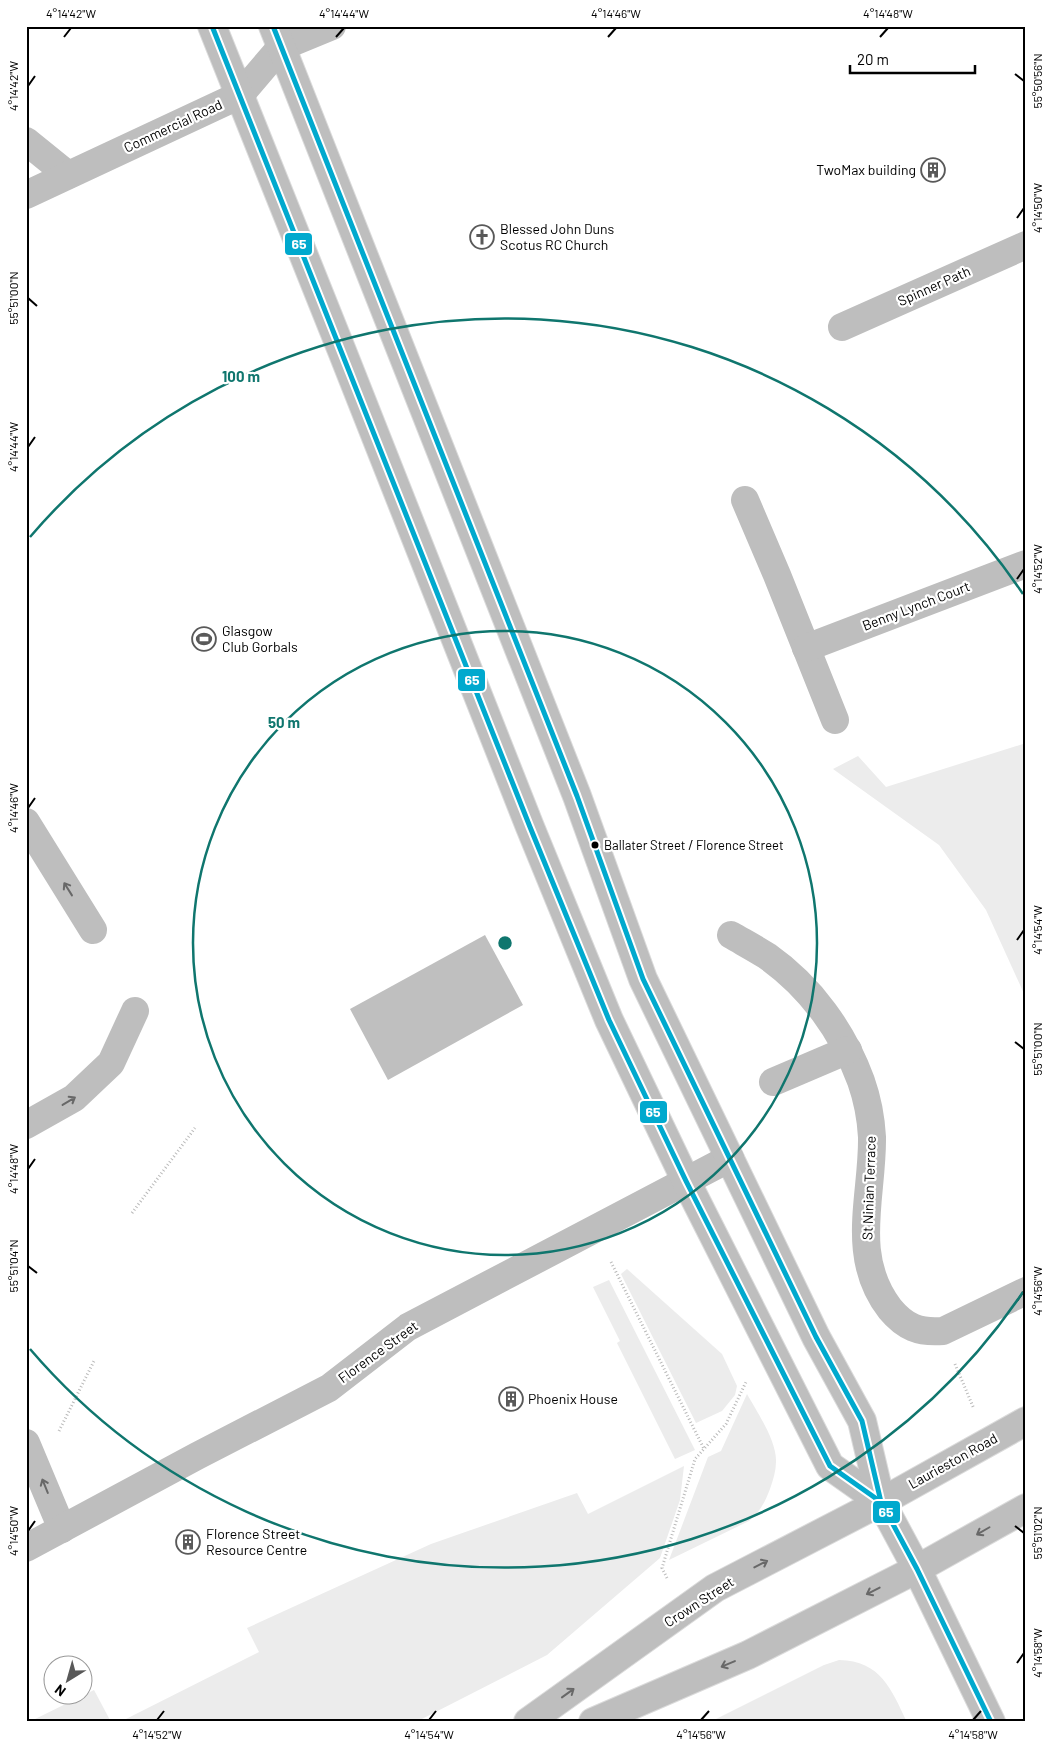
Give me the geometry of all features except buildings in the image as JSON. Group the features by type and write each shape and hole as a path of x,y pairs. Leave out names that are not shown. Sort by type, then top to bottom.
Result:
{"main road":[{"path":"212,26 530,827 609,1020 686,1182 830,1466 881,1502"},
{"name":"Commercial Road","path":"26,195 240,95 277,37 332,26"},
{"path":"277,37 577,796 643,979 816,1336 862,1421 881,1502 917,1569 991,1722"},
{"path":"26,141 68,175"},
{"name":"Spinner Path","path":"842,327 1026,245"},
{"path":"744,500 835,720"},
{"name":"Benny Lynch Court","path":"806,648 1026,564"},
{"path":"26,822 93,930"},
{"name":"St Ninian Terrace","path":"731,936 767,956 792,976 816,1001 834,1025 848,1050 862,1083 872,1135 871,1170 865,1223 869,1265 875,1284 887,1305 899,1320 912,1328 928,1332 942,1331 1026,1291"},
{"path":"26,1124 74,1098 111,1063 135,1011"},
{"path":"773,1082 848,1050"},
{"name":"Florence Street","path":"26,1548 197,1456 329,1388 408,1327 730,1158"},
{"name":"Laurieston Road","path":"881,1502 1026,1421"},
{"path":"26,1443 62,1529"},
{"name":"Crown Street","path":"528,1722 714,1588 881,1502"},
{"path":"593,1722 748,1655 917,1569 1026,1508"}],"path":[{"path":"132,1213 195,1128"},
{"path":"595,1230 704,1449"},
{"path":"39,1472 94,1361"},
{"path":"682,1612 662,1568 695,1459 726,1424 750,1375"}],"shaded area":[{"path":"1026,743 1026,998 986,910 939,845 833,769 858,756 886,787"},
{"path":"485,935 523,1005 388,1080 350,1009"},
{"path":"627,1269 722,1354 737,1386 735,1395 722,1411 696,1423 621,1274"},
{"path":"609,1280 695,1450 675,1459 617,1343 620,1341 593,1287"},
{"path":"747,1394 766,1427 775,1454 775,1472 766,1498 759,1510 749,1521 669,1560 708,1457 721,1451"},
{"path":"684,1466 680,1500 660,1558 547,1655 416,1722 120,1722 259,1652 247,1628 431,1544 577,1493 588,1514"},
{"path":"839,1660 865,1665 875,1671 890,1688 907,1722 710,1722 824,1665"},
{"path":"94,1690 111,1722 29,1722 62,1706 92,1706 92,1691"}],"transit line":[{"name":"65","path":"212,26 530,827 609,1020 686,1181 830,1466 881,1502 917,1569 991,1722"},
{"name":"65","path":"273,26 577,796 643,979 816,1337 862,1421 881,1502 891,1520"}],"place":[{"name":"TwoMax building","path":"933,170"},
{"name":"Blessed John Duns Scotus RC Church","path":"482,237"},
{"name":"Glasgow Club Gorbals","path":"204,639"},
{"name":"Ballater Street / Florence Street","path":"595,845"},
{"name":"Phoenix House","path":"511,1399"},
{"name":"Florence Street Resource Centre","path":"188,1542"}]}
